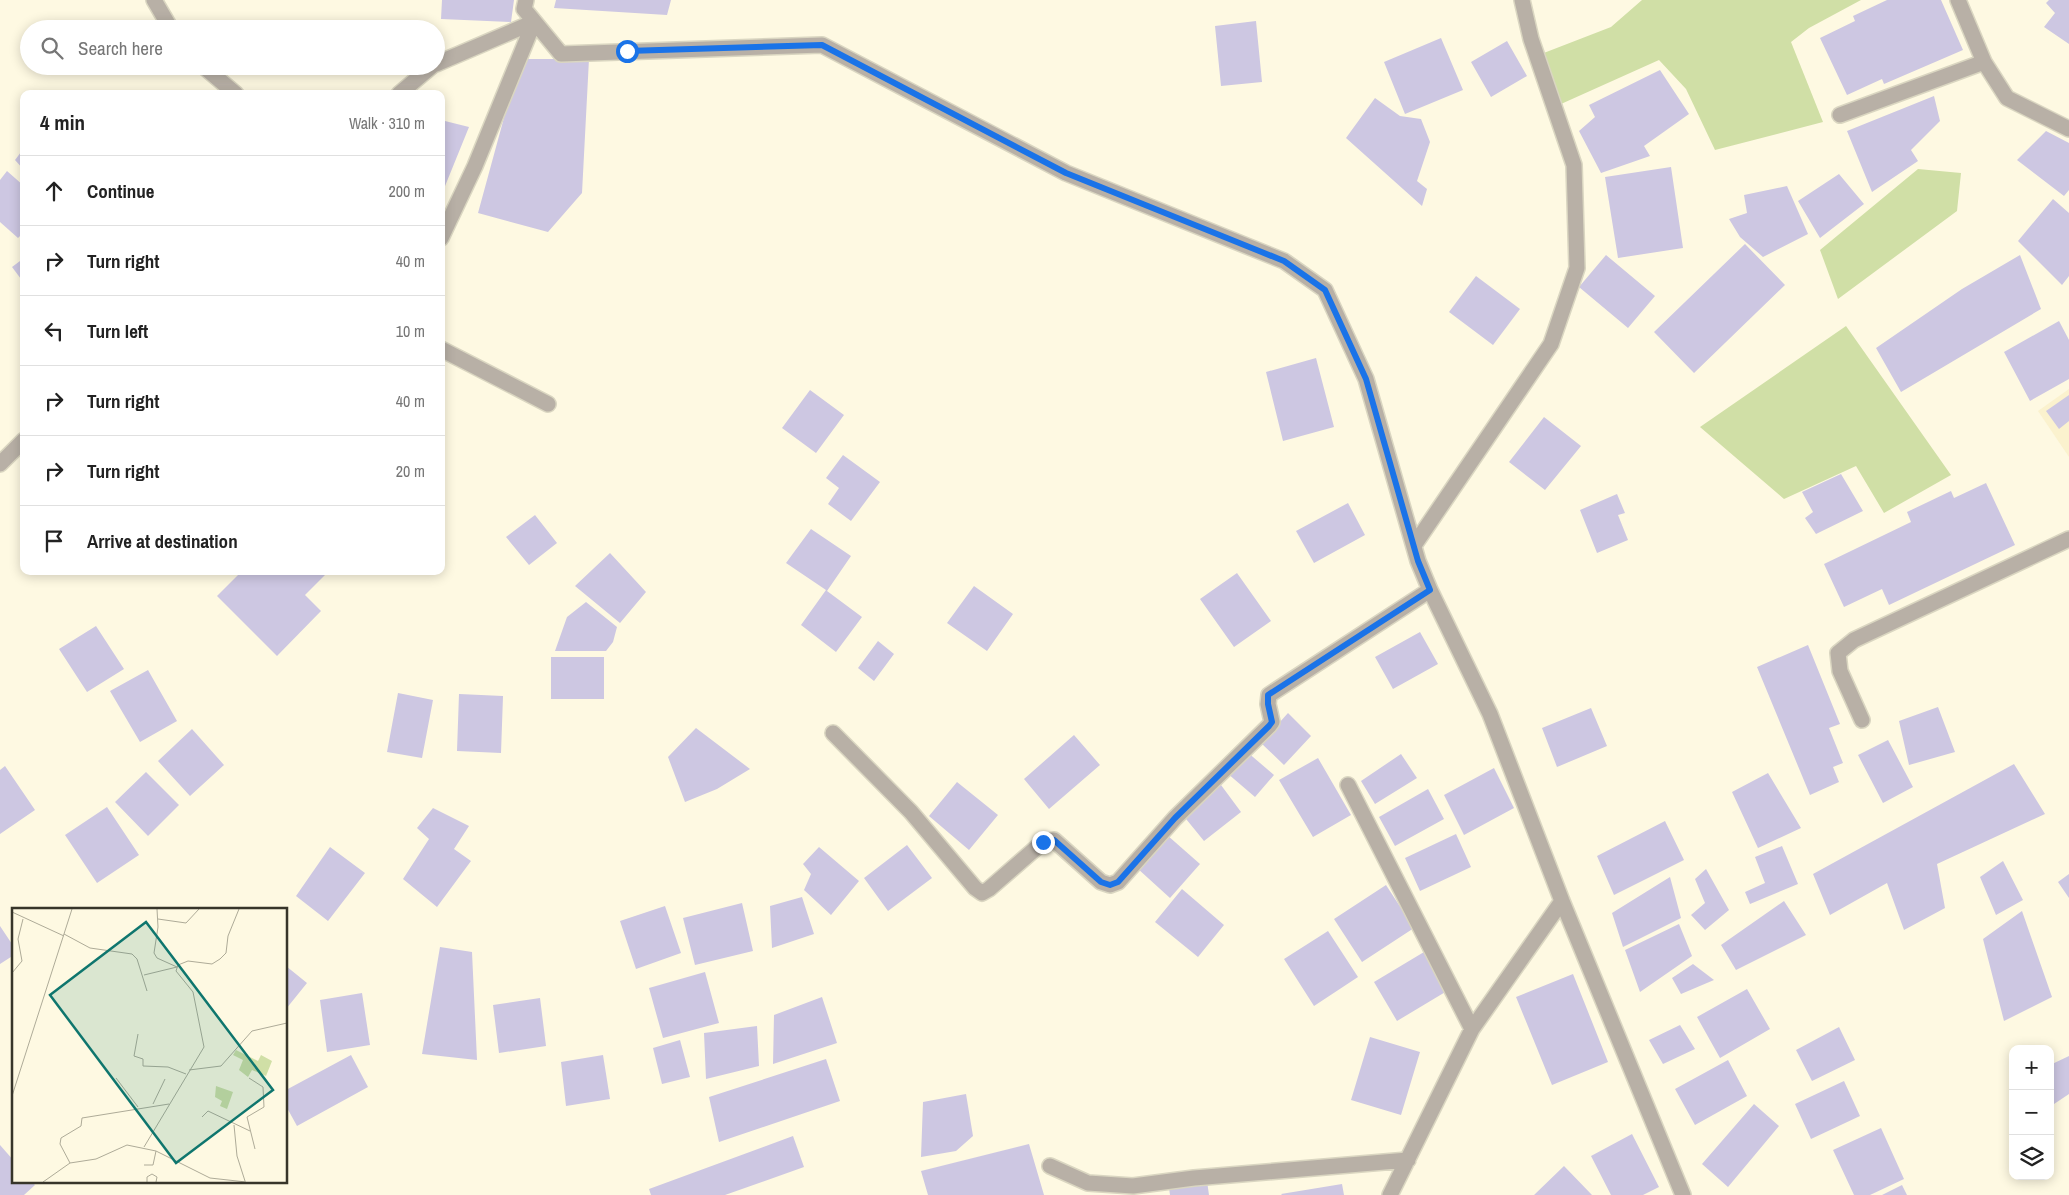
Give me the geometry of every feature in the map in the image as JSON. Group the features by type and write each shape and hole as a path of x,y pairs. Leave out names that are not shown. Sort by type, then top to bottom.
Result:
{"street":[{"path":"154,0 166,20"},
{"path":"526,0 524,8 560,54 822,45 1066,173 1284,261 1325,290 1366,379 1415,544 1418,561 1490,714 1562,901 1683,1195"},
{"path":"1415,544 1551,344 1577,268 1574,165 1536,56 1522,0"},
{"path":"1958,0 1984,62 2007,98 2069,129"},
{"path":"445,60 534,22"},
{"path":"445,230 475,166 534,22"},
{"path":"1840,115 1984,62"},
{"path":"214,75 231,90"},
{"path":"404,90 421,75"},
{"path":"445,351 548,404"},
{"path":"0,464 20,444"},
{"path":"1862,720 1840,671 1838,653 1854,640 2069,539"},
{"path":"833,732 911,812 975,888 982,893 1043,842 1054,840 1101,882 1110,885 1118,882 1175,818 1269,726 1272,722 1268,695 1430,590"},
{"path":"1348,786 1472,1029"},
{"path":"1390,1195 1472,1029 1562,901"},
{"path":"1050,1166 1088,1183 1133,1186 1194,1178 1408,1160"}],"shaded area":[{"path":"2069,389 2069,457 2038,411"}],"green space":[{"path":"1642,0 1861,0 1809,28 1791,42 1823,122 1715,150 1686,89 1659,60 1561,104 1536,56 1611,27"},
{"path":"1918,169 1961,173 1957,211 1838,299 1820,250"},
{"path":"1846,326 1951,475 1884,513 1856,466 1784,499 1700,427"}],"building":[{"path":"442,0 514,0 511,22 441,19"},
{"path":"556,0 671,0 667,15 554,8"},
{"path":"1887,0 1941,0 1963,50 1884,84 1882,79 1847,95 1820,38 1855,21 1853,16"},
{"path":"2049,0 2069,0 2069,44 2044,27 2055,13 2046,3"},
{"path":"1256,21 1262,82 1221,86 1215,26"},
{"path":"1441,38 1463,90 1405,114 1384,62"},
{"path":"1507,41 1527,76 1491,97 1471,62"},
{"path":"520,59 589,59 582,193 548,232 478,213"},
{"path":"1660,70 1689,114 1644,146 1650,156 1601,173 1579,131 1595,117 1589,105"},
{"path":"1934,96 1940,121 1911,150 1918,161 1872,192 1847,131"},
{"path":"1375,98 1400,116 1421,119 1430,142 1417,181 1427,189 1422,206 1346,138"},
{"path":"445,121 469,127 445,186"},
{"path":"2046,131 2069,143 2069,190 2064,196 2017,160"},
{"path":"20,153 20,166 15,160"},
{"path":"1671,167 1683,248 1618,258 1605,177"},
{"path":"7,171 20,182 20,236 18,238 0,222 0,180"},
{"path":"1839,174 1864,204 1820,238 1798,201"},
{"path":"1787,186 1808,234 1763,257 1740,237 1729,219 1747,213 1744,195"},
{"path":"2053,199 2069,213 2069,276 2062,285 2018,241"},
{"path":"1745,244 1785,285 1694,373 1654,332"},
{"path":"1606,255 1655,296 1628,328 1579,287"},
{"path":"2020,255 2041,309 1901,392 1876,348 1962,289"},
{"path":"20,261 20,278 12,267"},
{"path":"1476,276 1520,309 1493,345 1449,312"},
{"path":"2059,321 2069,340 2069,379 2030,401 2004,352"},
{"path":"1316,358 1334,427 1283,441 1266,372"},
{"path":"810,390 844,415 816,453 782,428"},
{"path":"2069,395 2069,421 2059,429 2046,411"},
{"path":"1544,417 1581,446 1545,490 1509,462"},
{"path":"843,455 880,482 851,521 828,504 839,488 826,478"},
{"path":"1841,474 1863,511 1816,534 1805,518 1813,512 1802,492"},
{"path":"1986,483 2015,545 1889,605 1882,589 1844,607 1824,564 1911,522 1907,512 1951,491 1954,498"},
{"path":"1617,494 1625,513 1618,515 1628,540 1597,553 1580,510"},
{"path":"1348,503 1365,535 1314,563 1296,531"},
{"path":"535,515 557,543 529,565 506,537"},
{"path":"811,529 851,556 827,591 862,617 836,652 801,625 826,590 786,563"},
{"path":"610,553 646,592 620,623 575,586"},
{"path":"1237,573 1271,621 1234,647 1200,599"},
{"path":"238,575 325,575 305,595 321,611 277,656 217,596"},
{"path":"974,586 1013,614 987,651 947,623"},
{"path":"586,602 617,627 613,642 606,651 555,651 567,617"},
{"path":"96,626 124,669 87,692 59,649"},
{"path":"1420,632 1438,664 1393,689 1375,657"},
{"path":"878,641 894,654 874,681 858,668"},
{"path":"1808,645 1840,724 1829,728 1843,763 1833,767 1839,782 1810,795 1757,667"},
{"path":"551,657 604,657 604,699 551,699"},
{"path":"148,670 177,721 140,742 110,691"},
{"path":"398,693 433,700 422,758 387,752"},
{"path":"459,694 503,696 501,753 457,751"},
{"path":"1938,707 1955,752 1909,765 1899,721"},
{"path":"1591,708 1607,746 1557,767 1542,728"},
{"path":"1288,713 1311,736 1284,765 1261,743"},
{"path":"696,728 750,769 717,789 685,802 668,757"},
{"path":"192,729 224,765 190,796 158,761"},
{"path":"1074,735 1100,765 1049,809 1024,779"},
{"path":"1888,740 1913,787 1883,803 1858,755"},
{"path":"1246,751 1274,775 1255,797 1227,773"},
{"path":"1401,754 1417,778 1375,804 1361,781"},
{"path":"1318,758 1351,815 1313,837 1279,780"},
{"path":"2014,764 2045,814 1937,864 1945,908 1904,930 1887,883 1830,915 1813,874"},
{"path":"5,766 35,810 0,834 0,770"},
{"path":"1494,768 1514,808 1464,835 1444,795"},
{"path":"146,772 179,805 148,836 115,802"},
{"path":"1768,773 1801,828 1758,848 1732,792"},
{"path":"957,782 998,815 969,850 929,816"},
{"path":"1221,785 1241,812 1204,841 1182,814"},
{"path":"1428,789 1444,819 1395,846 1379,817"},
{"path":"107,807 139,855 97,883 65,835"},
{"path":"433,808 469,826 454,849 471,861 437,907 403,879 429,839 417,828"},
{"path":"1665,821 1684,860 1614,895 1597,856"},
{"path":"1456,834 1471,867 1420,891 1405,858"},
{"path":"1167,835 1200,864 1170,898 1137,868"},
{"path":"907,845 932,878 888,911 864,878"},
{"path":"1782,846 1798,884 1750,904 1745,892 1765,883 1755,857"},
{"path":"330,847 365,873 328,921 296,896"},
{"path":"819,847 859,881 831,915 804,890 811,874 803,864"},
{"path":"2003,861 2023,900 1996,915 1980,877"},
{"path":"1706,869 1729,910 1705,930 1691,915 1705,903 1695,879"},
{"path":"2069,874 2069,898 2058,882"},
{"path":"1670,877 1681,918 1623,947 1612,913"},
{"path":"1386,885 1414,928 1362,962 1334,919"},
{"path":"1182,889 1224,925 1198,957 1155,922"},
{"path":"802,897 814,934 772,948 770,906"},
{"path":"1784,901 1806,935 1736,970 1721,945"},
{"path":"742,903 753,951 695,965 683,918"},
{"path":"665,906 681,953 636,969 620,921"},
{"path":"2022,911 2052,997 2004,1021 1983,939"},
{"path":"1679,924 1692,956 1640,992 1625,950"},
{"path":"0,926 12,944 12,956 0,964"},
{"path":"1328,931 1358,977 1314,1006 1284,959"},
{"path":"440,947 472,952 477,1060 422,1054"},
{"path":"1424,952 1447,991 1397,1021 1374,982"},
{"path":"1693,964 1714,980 1681,994 1672,978"},
{"path":"288,968 307,983 288,1007"},
{"path":"705,972 719,1023 663,1038 649,988"},
{"path":"1573,974 1608,1062 1552,1085 1516,997"},
{"path":"1747,989 1770,1029 1720,1058 1697,1017"},
{"path":"362,993 370,1045 327,1052 320,1000"},
{"path":"822,997 837,1043 773,1064 774,1015"},
{"path":"540,998 546,1046 499,1053 493,1005"},
{"path":"1680,1025 1695,1049 1663,1064 1649,1040"},
{"path":"757,1026 759,1066 706,1079 704,1033"},
{"path":"1839,1027 1855,1060 1812,1081 1796,1050"},
{"path":"1370,1037 1420,1052 1401,1115 1351,1100"},
{"path":"680,1040 690,1077 662,1084 653,1048"},
{"path":"351,1055 368,1087 297,1126 288,1110 288,1089"},
{"path":"603,1055 610,1099 566,1106 561,1062"},
{"path":"2069,1056 2069,1094 2054,1104 2054,1090 2054,1063"},
{"path":"826,1059 840,1101 719,1142 709,1097"},
{"path":"1728,1060 1747,1096 1695,1125 1675,1089"},
{"path":"1844,1081 1860,1116 1811,1139 1795,1104"},
{"path":"966,1094 973,1136 956,1151 921,1157 923,1102"},
{"path":"1754,1104 1779,1126 1728,1187 1702,1164"},
{"path":"1881,1128 1904,1179 1870,1195 1854,1195 1833,1150"},
{"path":"1632,1134 1659,1187 1643,1195 1611,1195 1591,1156"},
{"path":"793,1136 804,1167 725,1195 651,1195 649,1189"},
{"path":"1029,1144 1044,1195 928,1195 921,1171"},
{"path":"0,1145 12,1159 12,1182 32,1182 35,1185 24,1195 0,1195"},
{"path":"1564,1166 1592,1195 1534,1195"},
{"path":"1207,1181 1209,1195 1170,1195 1169,1188"},
{"path":"1342,1184 1344,1195 1281,1194"},
{"path":"1902,1185 1907,1195 1882,1195"}],"route":[{"path":"627,51 822,45 1066,173 1284,261 1325,290 1366,379 1415,544 1418,561 1430,590 1268,695 1272,722 1269,726 1175,818 1118,882 1110,885 1101,882 1054,840 1043,842"}]}
